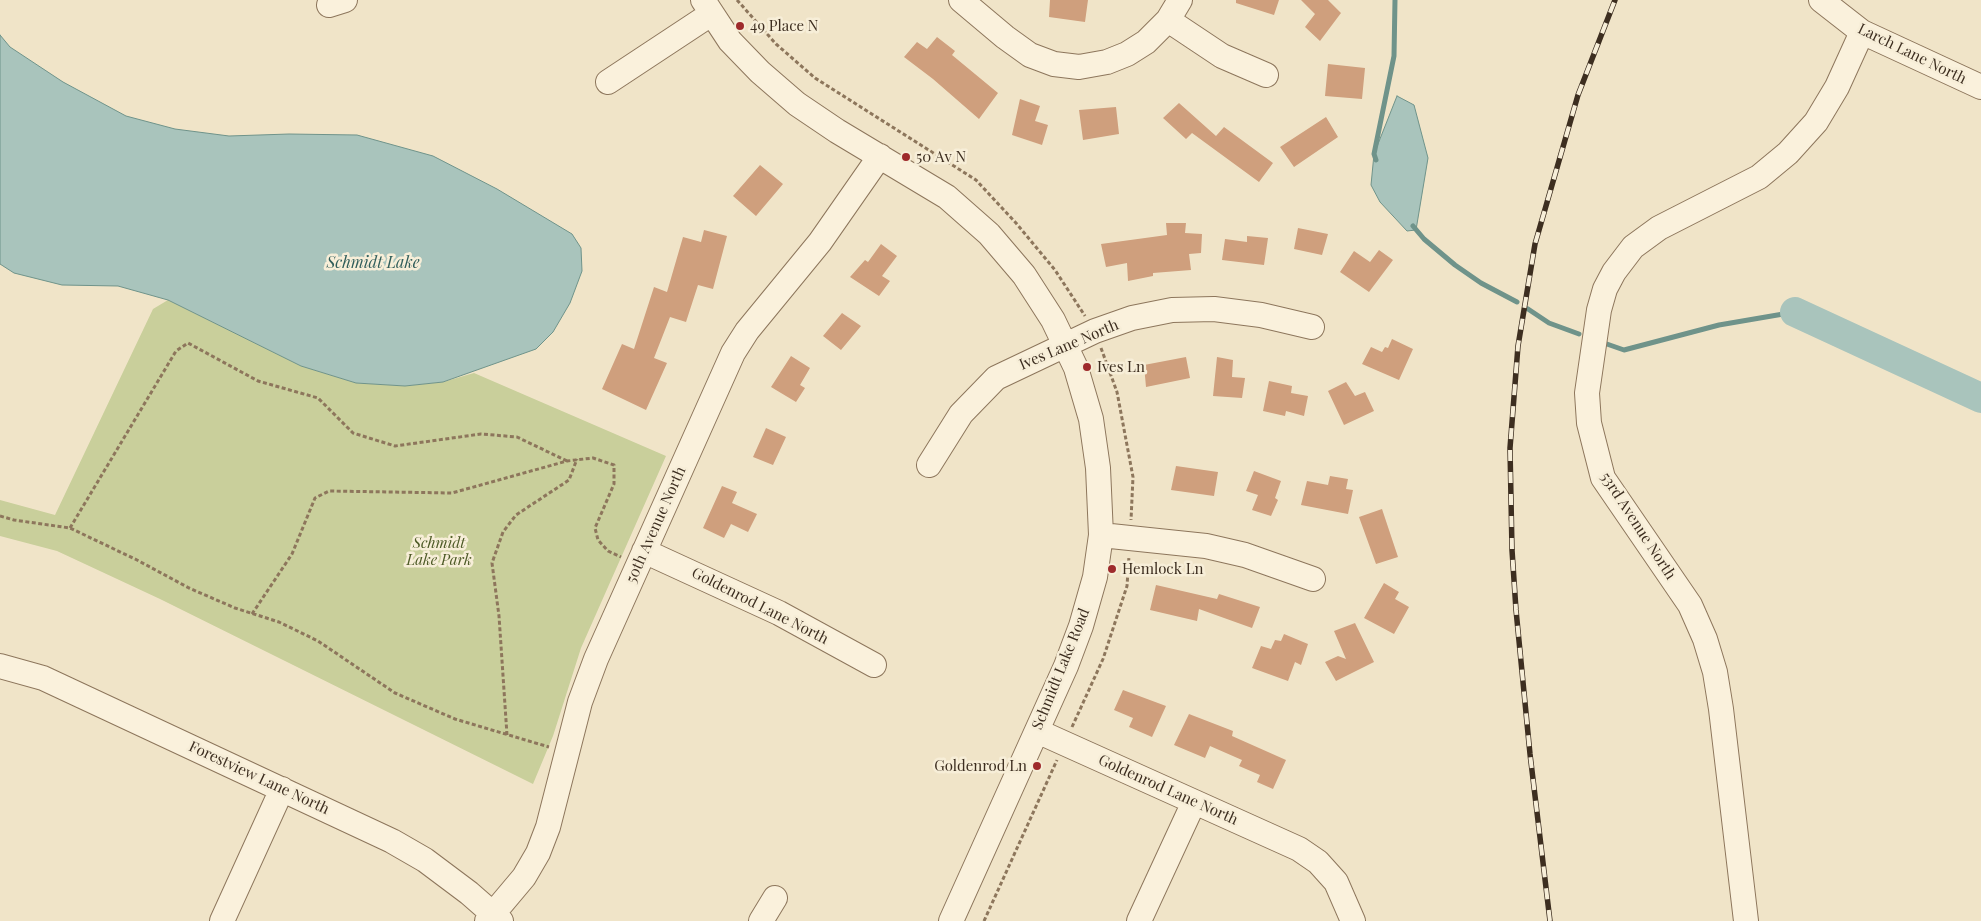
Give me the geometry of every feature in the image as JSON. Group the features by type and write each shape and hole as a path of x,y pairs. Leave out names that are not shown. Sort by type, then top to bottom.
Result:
{"street":[{"path":"961,0 1005,37 1030,54 1054,64 1079,67 1107,62 1127,54 1146,42 1168,20 1180,0"},
{"name":"Larch Lane North","path":"1821,0 1847,23 1862,32 1981,87"},
{"path":"608,82 707,7"},
{"name":"Schmidt Lake Road","path":"707,7 736,47 797,104 837,131 947,197 989,234 1024,275 1054,320 1076,368 1091,419 1098,468 1101,535 1095,577 1081,626 1037,731 951,921"},
{"path":"1168,20 1222,56 1266,75"},
{"name":"53rd Avenue North","path":"1746,921 1721,709 1713,664 1705,639 1690,605 1603,478 1588,422 1587,394 1601,303 1614,272 1633,247 1658,228 1759,177 1788,153 1816,122 1837,87 1862,32"},
{"name":"50th Avenue North","path":"494,919 524,877 538,853 548,827 569,752 580,702 596,659 733,353 747,331 820,242 880,156"},
{"name":"Ives Lane North","path":"929,465 961,414 996,378 1065,347 1095,331 1132,318 1172,310 1214,309 1261,315 1312,326"},
{"path":"1101,535 1206,546 1246,555 1313,579"},
{"name":"Goldenrod Lane North","path":"641,557 719,583 874,665"},
{"name":"Forestview Lane North","path":"0,666 43,678 392,841 426,860 494,919"},
{"name":"Goldenrod Lane North","path":"1037,731 1299,849 1318,862 1336,882 1353,921"},
{"path":"222,921 282,789"},
{"path":"1139,921 1194,802"},
{"path":"761,921 775,898"}],"path":[{"path":"737,0 776,44 815,78 976,180 1016,222 1055,270 1095,331 1117,392 1133,477 1127,586 1104,659 984,921"},
{"path":"70,528 176,351 188,343 258,381 318,398 353,433 395,446 481,434 517,436 567,460"},
{"path":"252,614 292,554 315,498 329,491 452,493 567,460 593,458 614,466 614,484 595,528 598,540 608,551 641,557"},
{"path":"507,735 499,616 492,563 502,532 516,515 569,480 577,459"},
{"path":"0,516 14,520 70,528 137,560 189,588 252,614 279,622 318,641 395,693 454,719 569,752"}],"green space":[{"name":"Schmidt Lake Park","path":"168,300 301,366 356,383 405,386 443,382 474,373 666,456 581,648 553,736 533,784 160,599 57,551 0,536 0,500 55,515 153,309"}],"water":[{"name":"Schmidt Lake","path":"0,35 10,47 63,82 126,116 175,129 229,136 289,134 357,135 433,156 497,189 572,234 581,248 582,271 570,303 553,332 536,349 443,382 405,386 356,383 301,366 168,300 118,286 62,285 14,273 0,264"},
{"path":"1397,96 1414,105 1428,158 1416,230 1407,231 1380,202 1371,185 1374,154"}],"building":[{"path":"1050,0 1088,0 1085,22 1049,17"},
{"path":"1236,0 1279,0 1274,15 1236,3"},
{"path":"1301,0 1328,0 1341,13 1320,41 1305,27 1315,14"},
{"path":"937,37 955,51 952,55 998,93 979,119 933,79 904,57 917,42 927,49"},
{"path":"1328,64 1365,68 1362,99 1325,96"},
{"path":"1020,99 1040,106 1035,121 1048,125 1042,145 1012,135"},
{"path":"1179,103 1216,136 1224,127 1273,163 1259,182 1192,133 1186,139 1163,118"},
{"path":"1116,107 1119,134 1083,140 1079,110"},
{"path":"1326,117 1338,137 1294,167 1280,147"},
{"path":"760,165 783,184 756,216 733,196"},
{"path":"1166,223 1186,223 1185,233 1202,234 1201,253 1189,254 1191,270 1153,273 1153,276 1128,281 1127,263 1106,267 1101,244 1167,235"},
{"path":"1298,228 1328,234 1322,255 1294,249"},
{"path":"704,230 727,236 713,289 698,285 686,322 670,317 654,358 667,363 646,410 602,389 622,344 634,349 654,287 667,292 683,237 701,242"},
{"path":"1247,236 1268,238 1264,265 1222,260 1225,239 1247,242"},
{"path":"881,244 897,256 882,276 890,281 879,296 850,277 865,260 868,262"},
{"path":"1379,250 1393,260 1369,292 1340,272 1354,251 1370,262"},
{"path":"842,313 861,326 841,350 823,336"},
{"path":"1392,339 1413,349 1399,380 1362,364 1371,347 1382,352 1385,347 1388,348"},
{"path":"791,356 810,368 800,385 805,388 796,402 771,387"},
{"path":"1186,357 1190,378 1146,387 1144,365"},
{"path":"1217,357 1233,360 1232,377 1245,378 1242,398 1213,396"},
{"path":"1269,381 1292,386 1291,393 1308,396 1304,416 1286,411 1285,416 1263,411"},
{"path":"1346,382 1355,396 1365,392 1374,411 1344,425 1328,391"},
{"path":"766,428 786,437 773,465 753,457"},
{"path":"1176,466 1218,472 1214,496 1171,490"},
{"path":"1254,471 1281,481 1275,498 1278,500 1271,516 1252,510 1258,495 1246,491"},
{"path":"1330,476 1348,479 1346,489 1353,490 1348,514 1301,505 1307,481 1328,485"},
{"path":"722,486 737,492 732,503 757,514 748,532 731,524 724,538 703,528"},
{"path":"1382,509 1398,557 1376,564 1359,517"},
{"path":"1384,583 1399,592 1395,599 1409,607 1394,634 1364,618"},
{"path":"1156,585 1217,599 1219,594 1260,607 1252,628 1199,609 1197,621 1150,610"},
{"path":"1355,623 1374,662 1336,681 1325,662 1338,656 1346,659 1334,631"},
{"path":"1284,634 1308,644 1301,665 1295,662 1288,681 1252,668 1261,646 1271,649 1275,640 1281,641"},
{"path":"1123,690 1166,706 1152,737 1129,727 1133,718 1114,710"},
{"path":"1189,714 1233,731 1232,736 1286,760 1273,789 1257,782 1260,775 1239,766 1242,760 1210,746 1205,758 1174,745"}],"waterway":[{"path":"1376,160 1374,154 1394,56 1395,0"},
{"path":"1413,226 1424,239 1455,265 1481,283 1517,302"},
{"path":"1528,309 1549,323 1579,334"},
{"path":"1604,343 1624,350 1719,325 1795,312"},
{"path":"1795,312 1981,398"}],"railway":[{"path":"1550,921 1530,754 1516,610 1512,550 1510,448 1518,346 1535,244 1578,95 1615,0"}],"place":[{"name":"49 Place N","path":"740,26"},
{"name":"50 Av N","path":"906,157"},
{"name":"Ives Ln","path":"1087,367"},
{"name":"Hemlock Ln","path":"1112,569"},
{"name":"Goldenrod Ln","path":"1037,766"}]}
